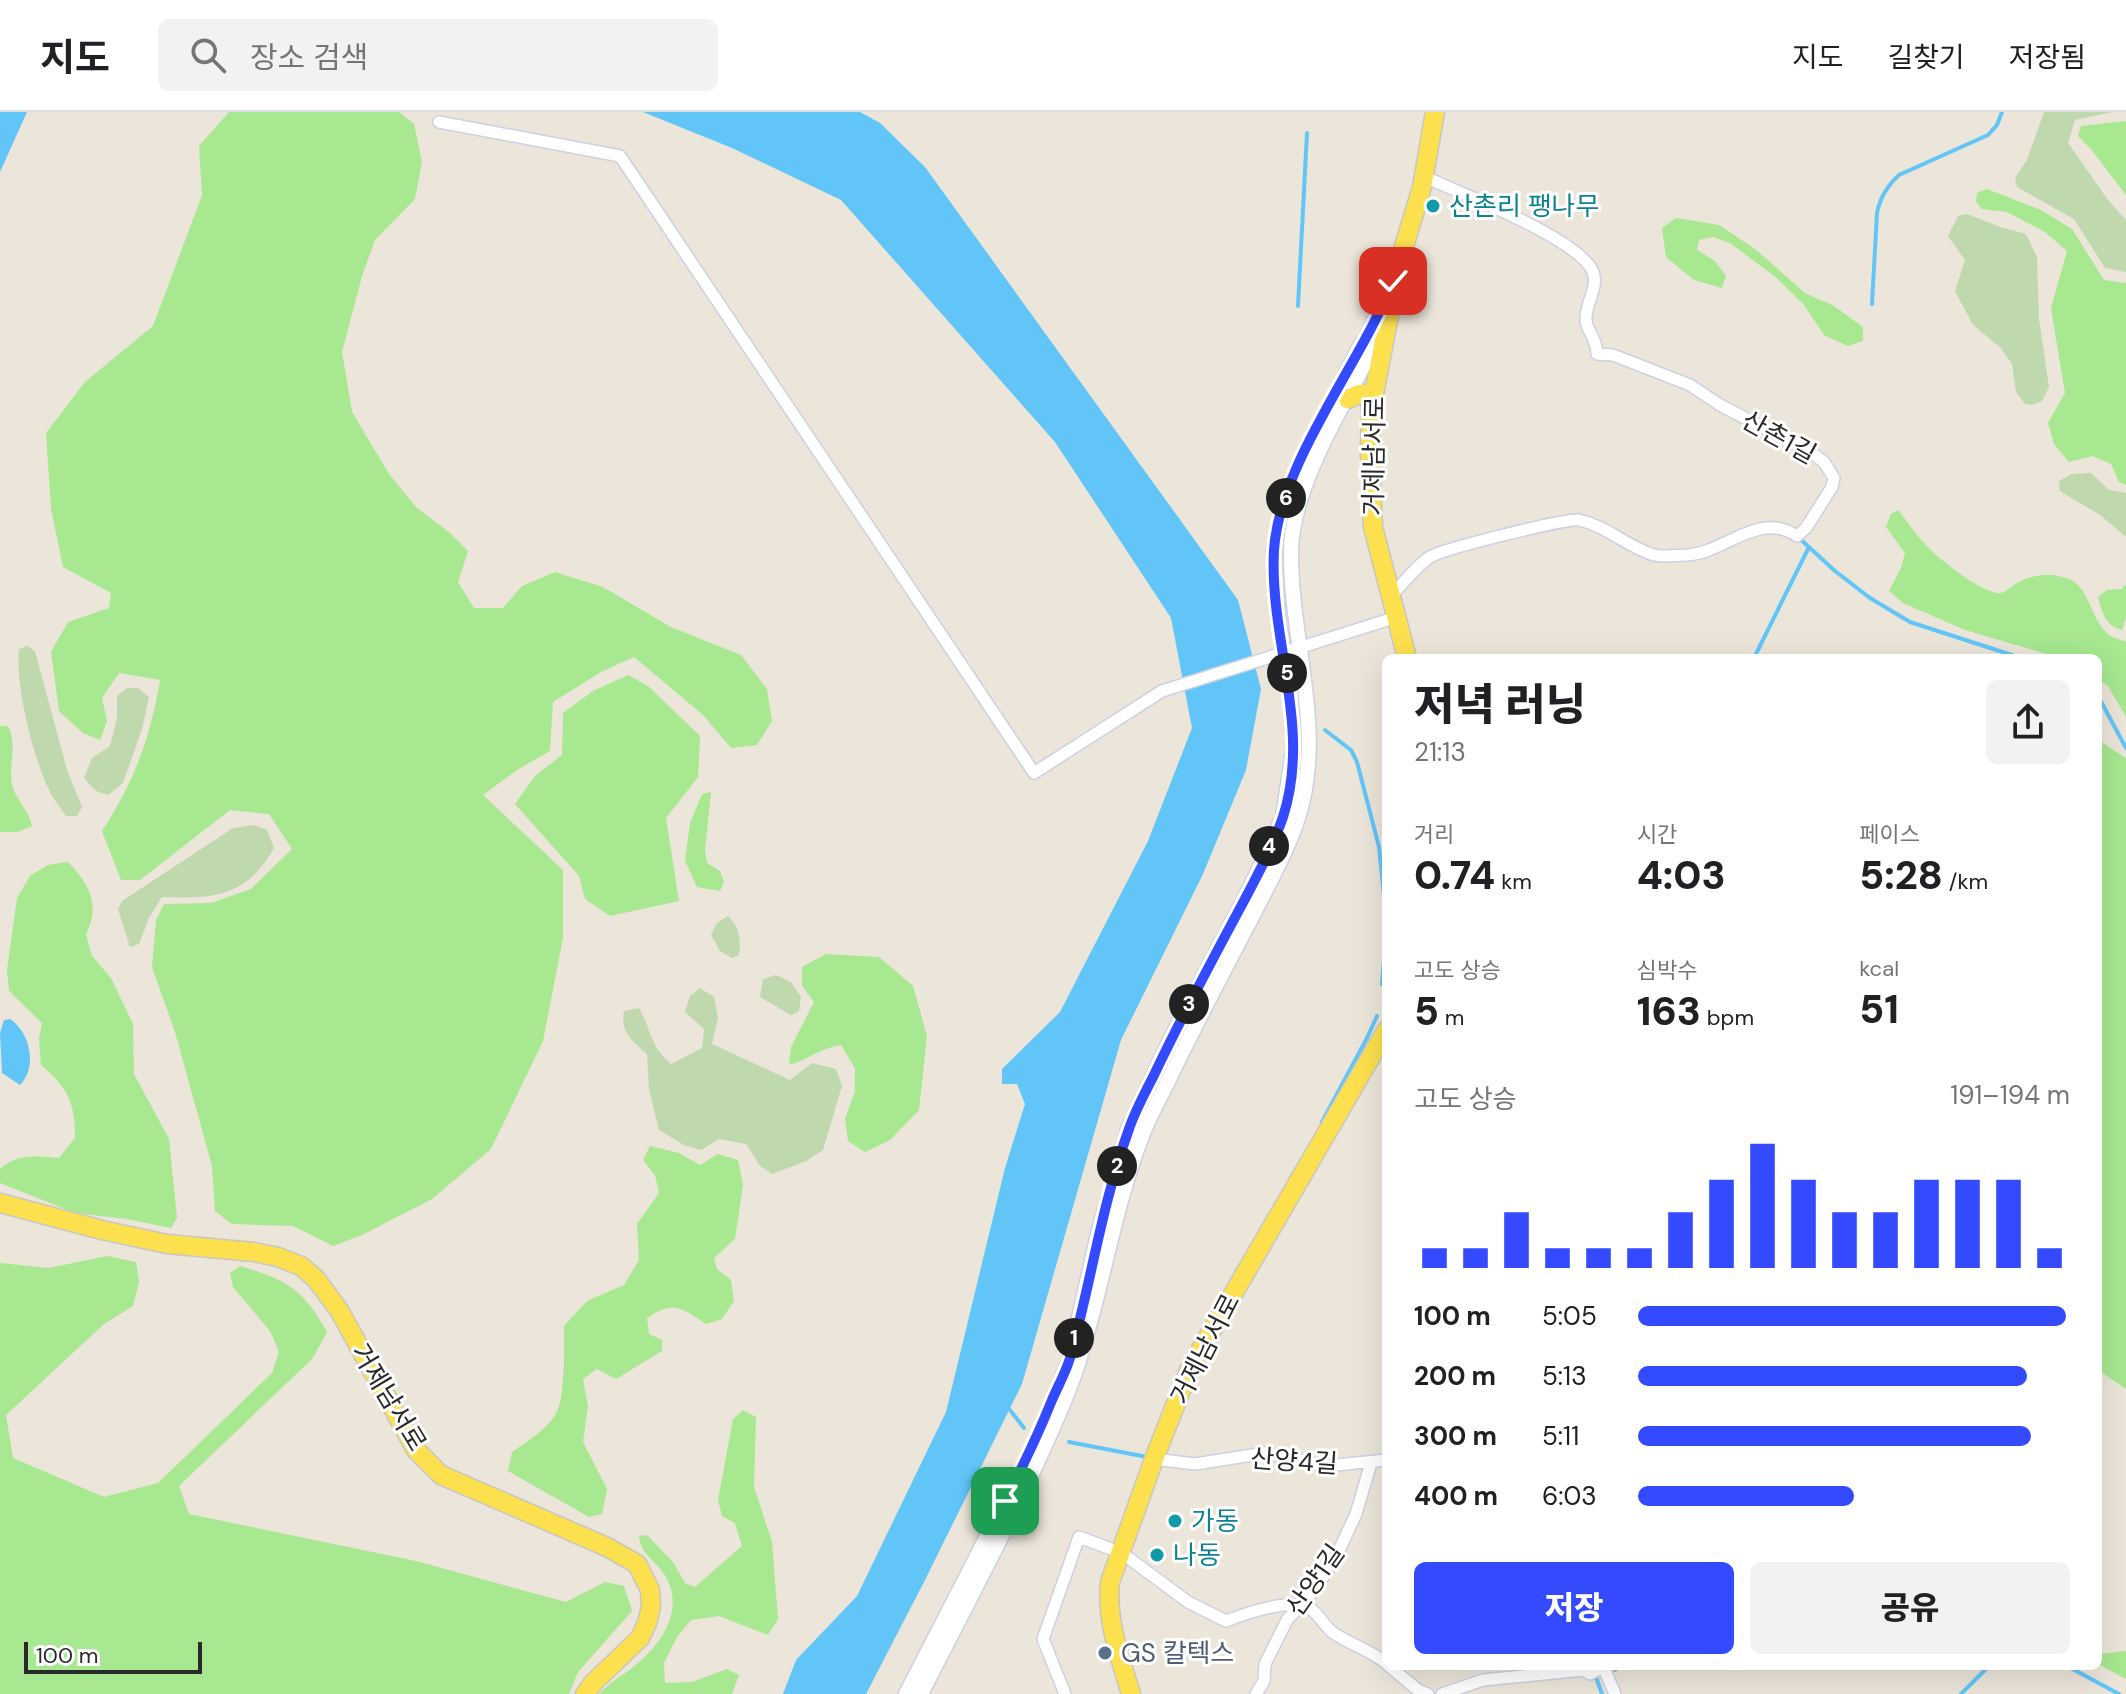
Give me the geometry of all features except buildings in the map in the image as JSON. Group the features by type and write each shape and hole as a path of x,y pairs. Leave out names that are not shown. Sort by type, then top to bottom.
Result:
{"main road":[{"name":"거제남서로","path":"1406,654 1373,527 1370,445 1374,342 1386,326 1399,263 1423,176 1435,112"},
{"path":"1348,399 1364,394 1370,401 1371,410"},
{"name":"거제남서로","path":"1131,1694 1108,1600 1110,1582 1154,1459 1190,1368 1382,1038"},
{"name":"거제남서로","path":"0,1203 167,1244 254,1252 301,1266 316,1279 339,1310 416,1450 441,1475 607,1547 637,1564 650,1590 651,1607 647,1623 640,1638 585,1694"}],"street":[{"path":"439,122 620,156 1034,773 1162,691 1397,617"},
{"name":"산촌1길","path":"1391,596 1431,557 1575,519 1602,527 1653,555 1692,555 1744,533 1773,527 1785,528 1797,536 1806,528 1832,487 1834,478 1829,467 1812,453 1720,405 1690,385 1613,355 1597,354 1594,336 1586,323 1588,301 1596,284 1592,269 1564,242 1423,176"},
{"path":"921,1694 1058,1419 1078,1365 1110,1238 1142,1136 1265,893 1296,824 1305,785 1309,746 1291,549 1295,517 1306,486 1372,350 1399,263"},
{"path":"906,1694 1033,1447 1069,1361 1099,1230 1129,1127 1283,817 1294,744 1290,688 1275,656 1279,636 1274,550 1281,512 1304,457 1374,342"},
{"name":"산양4길","path":"1154,1459 1195,1464 1265,1453 1326,1466 1382,1461"},
{"name":"산양1길","path":"1256,1694 1264,1681 1265,1664 1287,1620 1314,1590 1334,1561 1356,1514 1371,1463"},
{"path":"1065,1694 1043,1639 1079,1537 1122,1553 1188,1602 1226,1621 1246,1613 1299,1604 1309,1607 1332,1632 1382,1660"},
{"path":"1394,1670 1418,1690 1428,1694"},
{"path":"1442,1694 1483,1680 1583,1670"},
{"path":"1605,1670 1615,1694"}],"green space":[{"path":"229,112 399,112 414,124 422,162 415,199 375,240 342,352 352,412 389,474 417,508 468,551 458,582 474,608 503,608 522,586 555,572 603,587 671,627 741,655 767,689 772,721 757,745 731,748 703,715 634,657 601,672 553,702 550,751 483,795 563,870 563,938 543,1041 491,1149 432,1199 362,1235 333,1246 293,1226 232,1224 215,1211 212,1166 175,1032 152,967 156,920 164,904 211,903 251,889 292,849 269,814 230,810 140,880 121,880 102,831 124,794 140,758 160,680 119,673 102,698 107,721 100,740 83,733 59,711 51,652 68,622 109,608 111,593 63,567 51,509 46,433 85,382 153,326 202,195 199,146"},
{"path":"2044,112 2112,112 2075,120 2068,143 2126,220 2126,272 2105,268 2074,219 2017,187 2015,178 2027,160"},
{"path":"2126,121 2126,195 2078,136 2081,126"},
{"path":"1987,189 2041,210 2072,229 2104,280 2126,283 2126,485 2119,482 2111,464 2093,456 2069,462 2054,444 2048,423 2065,393 2051,308 2067,251 2045,232 2007,212 1982,209 1976,202 1977,193"},
{"path":"1967,214 2026,234 2037,257 2039,319 2049,387 2042,401 2032,405 2025,404 2016,392 2012,364 2001,348 1973,325 1955,291 1965,260 1948,236 1958,216"},
{"path":"1676,218 1719,225 1755,249 1805,293 1834,306 1863,327 1863,341 1848,346 1824,335 1804,305 1778,279 1730,243 1713,237 1699,240 1697,250 1715,261 1726,276 1722,288 1694,280 1666,257 1662,228"},
{"path":"2091,473 2109,490 2126,493 2126,537 2100,515 2060,491 2059,481 2072,474"},
{"path":"1898,510 1931,550 1961,574 1994,592 2001,593 2023,580 2043,575 2064,577 2079,586 2099,623 2114,638 2126,641 2126,717 2108,686 2102,682 2102,654 2046,654 1965,630 1903,603 1889,591 1905,553 1886,527 1891,514"},
{"path":"2126,584 2126,618 2122,630 2108,621 2098,597 2107,590 2122,589"},
{"path":"27,646 35,651 67,770 82,807 77,816 66,816 53,797 31,740 18,664 19,649"},
{"path":"628,675 648,686 700,736 698,777 666,818 679,901 610,916 585,899 579,876 515,804 535,776 562,755 563,713 593,691"},
{"path":"127,688 138,688 149,697 142,729 123,783 108,795 96,791 84,778 92,758 110,746 117,718 117,696"},
{"path":"0,726 8,726 11,733 12,785 32,826 17,832 0,832"},
{"path":"2102,743 2126,758 2126,1389 2102,1373"},
{"path":"711,792 705,850 707,863 720,871 724,882 720,891 697,887 685,861 690,823 702,794"},
{"path":"254,825 267,830 274,848 252,877 227,892 197,897 162,897 149,918 139,944 130,947 118,909 122,901 233,828"},
{"path":"68,862 82,878 90,895 92,914 86,934 92,956 111,978 133,1024 134,1074 169,1139 177,1218 171,1228 75,1213 0,1183 0,1169 13,1160 59,1158 75,1138 68,1097 58,1081 41,1065 39,1039 42,1023 9,991 7,970 17,898 30,876 48,865"},
{"path":"728,916 740,939 739,955 732,958 720,951 711,935 717,923"},
{"path":"826,954 879,957 913,986 927,1036 919,1110 890,1140 865,1152 848,1141 845,1119 855,1091 855,1068 841,1045 789,1065 791,1047 814,1002 802,986 802,967"},
{"path":"776,975 791,982 801,997 799,1011 791,1015 760,997 763,979"},
{"path":"700,988 714,997 718,1018 712,1044 790,1080 812,1063 836,1069 842,1086 823,1150 806,1161 772,1174 760,1166 746,1144 719,1139 701,1150 684,1145 659,1130 649,1089 647,1054 626,1031 624,1011 639,1008 655,1045 671,1064 702,1048 704,1029 685,1012 690,996"},
{"path":"650,1146 679,1153 700,1165 718,1154 738,1160 743,1185 735,1239 714,1258 717,1269 731,1280 734,1301 722,1319 706,1324 678,1308 656,1312 647,1318 649,1334 662,1340 662,1351 616,1379 597,1369 583,1379 588,1406 583,1442 607,1489 602,1514 589,1517 508,1471 512,1452 545,1428 558,1409 563,1380 564,1326 587,1301 624,1285 639,1260 637,1224 659,1193 655,1175 643,1160"},
{"path":"107,1256 136,1262 139,1282 133,1306 104,1324 6,1415 13,1458 104,1497 158,1483 272,1373 279,1352 270,1331 233,1287 230,1273 240,1266 270,1276 301,1296 327,1332 313,1358 179,1486 189,1514 416,1561 566,1602 605,1582 624,1586 632,1611 578,1672 569,1694 0,1694 0,1263 49,1268"},
{"path":"743,1410 756,1417 754,1487 772,1542 778,1619 768,1635 719,1616 691,1620 677,1637 664,1663 665,1683 692,1682 727,1669 739,1675 732,1694 599,1694 647,1655 663,1635 672,1613 671,1589 666,1577 646,1554 639,1536 647,1535 673,1562 685,1583 695,1587 742,1546 735,1523 722,1516 718,1500 733,1419"},
{"path":"2126,1651 2126,1679 2102,1666 2102,1654"}],"water":[{"path":"0,112 27,112 0,172"},
{"path":"643,112 860,112 880,123 925,167 1238,600 1261,689 1246,770 1203,874 1121,1040 1022,1384 866,1694 783,1694 796,1660 857,1596 946,1412 1005,1168 1025,1104 1017,1084 1002,1084 1002,1069 1060,1012 1148,841 1192,728 1171,618 1055,442 841,200 732,148"},
{"path":"10,1019 23,1032 29,1050 29,1069 20,1085 2,1073 0,1033 4,1020"}],"waterway":[{"path":"1872,304 1877,213 1888,188 1899,175 1988,135 1997,125 2002,112"},
{"path":"1298,306 1307,133"},
{"path":"1798,537 1870,598 1910,622 2009,654"},
{"path":"1756,654 1809,547"},
{"path":"2102,703 2126,748"},
{"path":"1325,730 1351,750 1357,762 1379,847 1382,876"},
{"path":"1322,1122 1377,1016"},
{"path":"1006,1405 1024,1428"},
{"path":"1069,1442 1147,1457"},
{"path":"1593,1670 1602,1694"},
{"path":"1961,1694 1985,1670"},
{"path":"2074,1670 2119,1694"}],"place":[{"name":"산촌리 팽나무","path":"1433,206"},
{"name":"가동","path":"1175,1521"},
{"name":"나동","path":"1157,1555"},
{"name":"GS 칼텍스","path":"1105,1653"}],"route":[{"path":"1005,1501 1033,1447 1069,1361 1099,1230 1129,1127 1283,817 1294,744 1290,688 1280,645 1274,550 1281,512 1291,482 1378,316 1393,281"}]}
